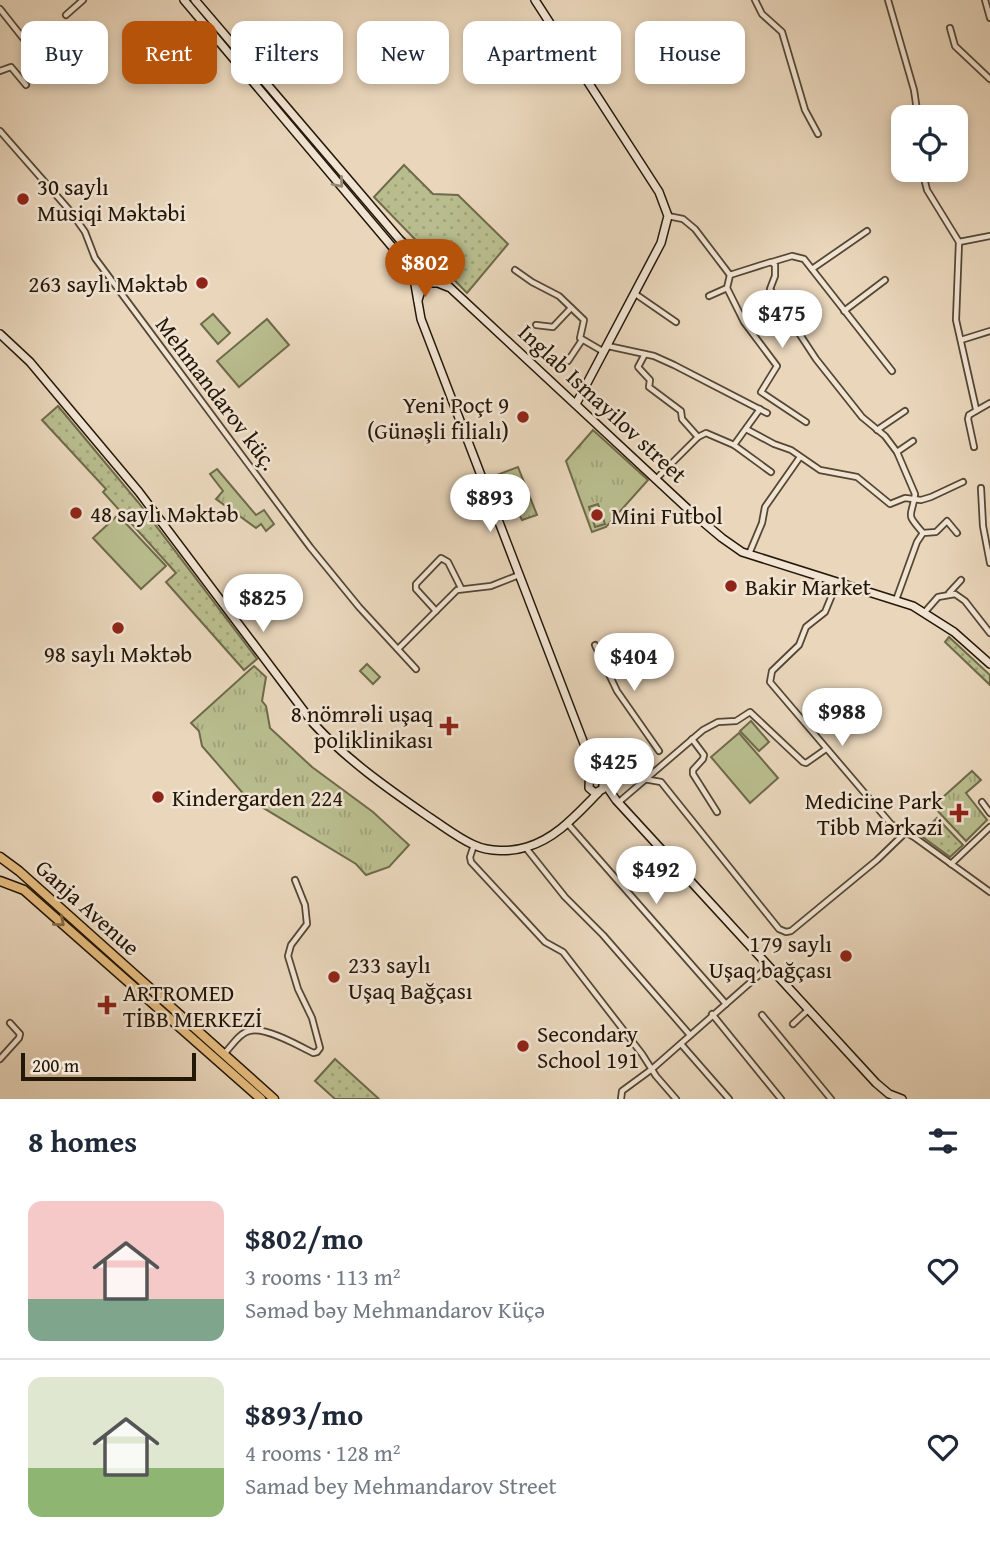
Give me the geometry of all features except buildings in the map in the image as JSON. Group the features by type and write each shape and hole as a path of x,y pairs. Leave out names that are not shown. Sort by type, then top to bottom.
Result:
{"main road":[{"path":"184,0 394,248 414,279 422,285 438,283 455,290"},
{"name":"Inglab Ismayilov street","path":"195,0 400,240 722,538 748,555 913,606 954,632 990,664"},
{"path":"534,0 659,192 668,216 661,243 576,404"},
{"path":"417,305 421,291 433,275 429,268 422,265 416,267 413,273 417,305 588,754 602,780 617,802 876,1083 889,1096 902,1099"},
{"path":"0,334 30,362 139,492 322,733 369,774 474,845 501,850 526,848 547,839 568,824 603,789 602,780"},
{"path":"583,808 589,783 588,754"},
{"path":"589,783 597,777 602,780"},
{"path":"589,783 593,792 617,802"},
{"name":"Ganja Avenue","path":"0,858 19,871 274,1099"},
{"name":"Ganja Avenue","path":"0,881 24,890 261,1099"}],"street":[{"path":"65,15 83,0"},
{"path":"755,0 762,14 782,32 805,110 818,134"},
{"path":"888,0 915,90 917,105"},
{"path":"985,0 990,18"},
{"path":"0,9 21,36"},
{"path":"950,28 955,46 990,79"},
{"path":"0,71 10,67 26,85"},
{"name":"Mehmandarov küç.","path":"0,131 71,212 85,232 95,258 310,547 359,607 416,669"},
{"path":"925,182 927,190 959,242 956,320 976,409"},
{"path":"668,216 683,219 695,229 730,275"},
{"path":"812,269 867,231"},
{"path":"959,242 990,236"},
{"path":"730,275 792,256 800,257 892,371"},
{"path":"771,262 776,269 770,289 816,359 862,417 897,452 914,488 915,499 909,513 923,533"},
{"path":"516,270 578,311 584,320 580,335 582,340"},
{"path":"730,275 727,288 744,322 777,366 761,391 806,422"},
{"path":"844,311 885,280"},
{"path":"709,296 727,288"},
{"path":"634,293 676,322"},
{"path":"536,325 553,327 571,308"},
{"path":"961,340 990,331"},
{"path":"582,340 606,349 645,354 674,365 767,413"},
{"path":"568,361 582,340"},
{"path":"645,354 638,367 650,380 649,387 681,411 682,419 698,437"},
{"path":"974,447 968,419 976,409 990,403"},
{"path":"734,445 760,409"},
{"path":"877,430 905,411"},
{"path":"746,429 791,450 828,472 857,477 890,504 905,498 931,497 963,482"},
{"path":"656,479 698,437 710,433 734,445 771,472"},
{"path":"897,452 913,441"},
{"path":"748,555 762,523 765,507 800,457"},
{"path":"981,488 983,526 990,563"},
{"path":"923,533 936,532 947,521 957,533"},
{"path":"896,600 917,542 923,533"},
{"path":"436,611 415,589 416,584 441,558 448,562 461,588"},
{"path":"398,649 461,588 491,586 520,575"},
{"path":"948,594 961,580"},
{"path":"837,583 825,612 806,627 799,645 770,676 773,687 885,818 990,892"},
{"path":"924,613 938,597 948,594 960,596 990,633"},
{"path":"595,645 617,691 659,751"},
{"path":"617,802 692,739 718,722 736,721 750,712 803,762 826,748"},
{"path":"692,739 704,755 692,774 717,812"},
{"path":"644,779 661,782 779,929 786,932 791,931 850,883 905,833"},
{"path":"982,802 990,813"},
{"path":"568,824 726,1004"},
{"path":"951,864 990,827"},
{"path":"474,845 471,862 545,942 563,952 676,1099"},
{"path":"526,848 565,897 603,935 690,1035"},
{"path":"223,1055 245,1032 252,1030 279,1037 313,1053 320,1048 310,1014 289,963 291,945 307,925 305,905 295,880"},
{"path":"621,1099 622,1091 652,1069 769,965"},
{"path":"793,1024 810,1009"},
{"path":"712,1014 781,1099"},
{"path":"762,1015 831,1099"},
{"path":"0,1059 19,1038 20,1034 10,1023"},
{"path":"681,1044 729,1099"}],"green space":[{"path":"404,165 433,194 458,195 508,244 467,293 374,197"},
{"path":"213,314 230,333 218,344 201,324"},
{"path":"267,319 289,345 239,387 217,361"},
{"path":"58,406 138,502 257,659 244,670 166,582 176,573 103,492 106,489 42,420"},
{"path":"593,430 648,480 606,527 592,532 566,461"},
{"path":"518,467 537,515 522,520 519,514 510,518 494,476"},
{"path":"217,469 256,515 264,510 274,524 266,531 261,524 256,528 216,499 223,491 210,474"},
{"name":"Mini Futbol","path":"598,504 605,524 595,527 589,507"},
{"path":"118,515 166,566 141,589 93,538"},
{"path":"949,637 990,675 990,685 945,642"},
{"path":"367,664 380,677 373,684 360,671"},
{"path":"254,666 266,677 262,701 266,706 270,728 312,767 373,812 409,845 389,867 366,875 356,864 247,798 202,746 199,731 191,723"},
{"path":"751,721 769,742 759,751 740,731"},
{"path":"739,733 778,778 750,803 711,757"},
{"path":"972,771 981,780 966,793 987,820 966,841 933,806"},
{"path":"937,818 963,845 950,857 920,835"},
{"path":"335,1059 379,1099 335,1099 315,1081"}],"place":[{"name":"30 saylı Musiqi Məktəbi","path":"23,199"},
{"name":"263 saylı Məktəb","path":"202,283"},
{"name":"Yeni Poçt 9 (Günəşli filialı)","path":"523,417"},
{"name":"48 saylı Məktəb","path":"76,513"},
{"name":"Mini Futbol","path":"597,515"},
{"name":"Bakir Market","path":"731,586"},
{"name":"98 saylı Məktəb","path":"118,628"},
{"name":"8 nömrəli uşaq poliklinikası","path":"449,726"},
{"name":"Kindergarden 224","path":"158,797"},
{"name":"Medicine Park Tibb Mərkəzi","path":"959,813"},
{"name":"179 saylı Uşaq bağçası","path":"846,956"},
{"name":"233 saylı Uşaq Bağçası","path":"334,977"},
{"name":"ARTROMED TİBB MERKEZİ","path":"107,1005"},
{"name":"Secondary School 191","path":"523,1046"}]}
